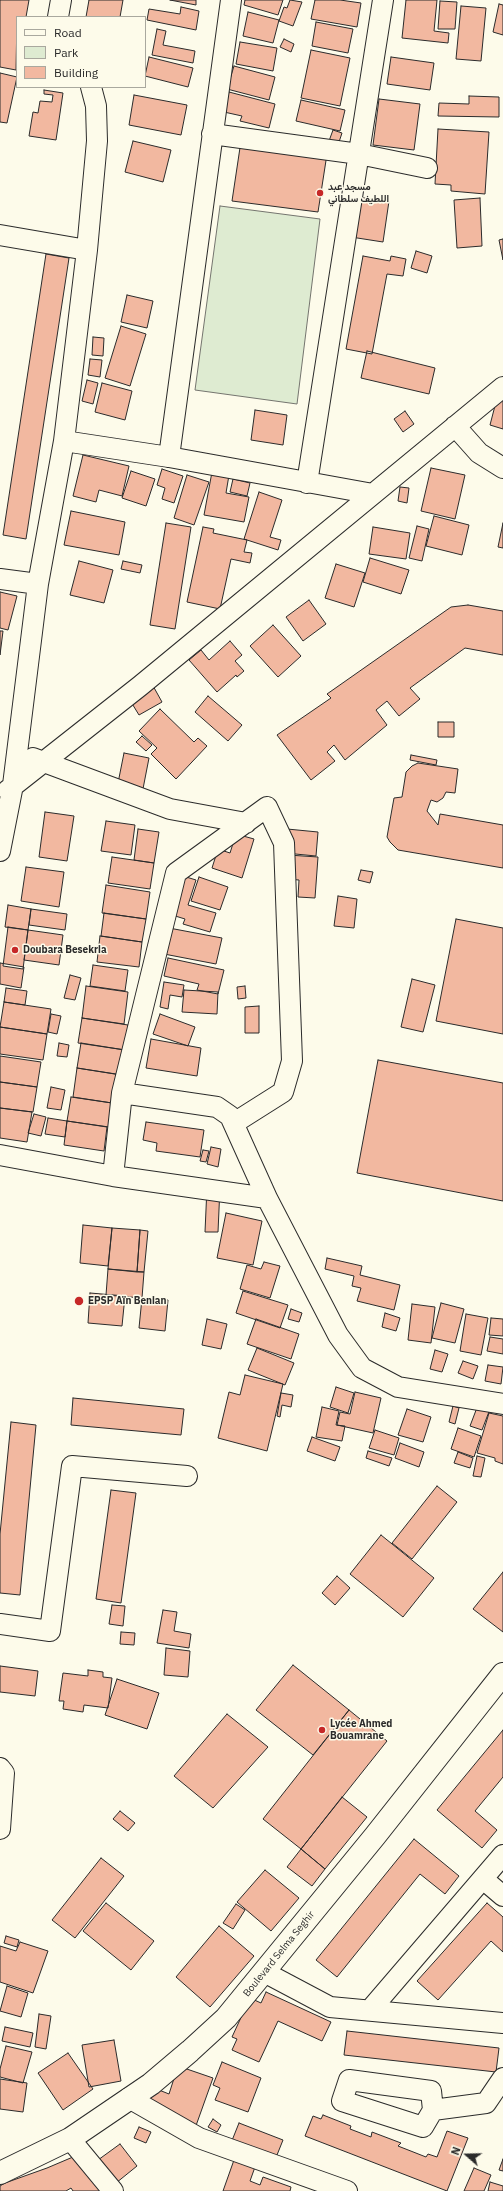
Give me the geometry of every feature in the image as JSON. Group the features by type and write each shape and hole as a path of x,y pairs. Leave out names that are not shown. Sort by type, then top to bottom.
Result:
{"main road":[{"name":"Boulevard Selma Seghir","path":"0,2173 70,2139 151,2084 226,2018 375,1836 503,1674"}],"street":[{"path":"58,16 61,0"},
{"path":"169,457 231,0"},
{"path":"307,482 383,0"},
{"path":"0,851 7,791 17,751 38,584 64,441 87,250 97,141 96,106 91,88"},
{"path":"212,134 359,154 427,168"},
{"path":"0,235 87,250"},
{"path":"7,791 140,686 503,387"},
{"path":"455,426 479,453 503,468"},
{"path":"64,441 169,457 374,494"},
{"path":"0,579 38,584"},
{"path":"17,751 170,809 246,823"},
{"path":"113,1176 122,1094 176,873 267,807 284,842 292,1061 283,1092 234,1123"},
{"path":"122,1094 217,1107 225,1112 234,1123 267,1198 338,1335 362,1368 398,1387 503,1404"},
{"path":"0,1155 113,1176 267,1198"},
{"path":"0,1624 50,1630 72,1466 187,1476"},
{"path":"0,1768 4,1773 0,1829"},
{"path":"370,2010 503,1855"},
{"path":"483,1878 503,1896"},
{"path":"264,1972 330,2007 503,2023"},
{"path":"433,2110 486,2103 503,2078"},
{"path":"129,2098 199,2138 347,2191"},
{"path":"70,2139 113,2191"}],"green space":[{"path":"220,206 320,219 297,404 195,390"}],"building":[{"path":"0,0 29,0 26,16 16,16 16,70 0,67"},
{"path":"89,0 123,0 120,16 86,16"},
{"path":"170,0 196,0 196,5"},
{"path":"245,0 283,0 278,15 244,5"},
{"path":"290,0 302,2 293,26 279,21 284,7 287,8"},
{"path":"315,0 340,0 361,3 357,27 311,19"},
{"path":"406,0 437,0 434,31 449,33 448,43 402,38"},
{"path":"440,1 457,2 455,29 438,29"},
{"path":"499,4 503,5 503,35 493,32"},
{"path":"461,6 486,8 481,61 456,59"},
{"path":"181,7 199,11 196,30 147,20 149,9 180,14"},
{"path":"248,12 279,20 273,43 243,36"},
{"path":"316,22 353,29 348,53 312,46"},
{"path":"157,29 166,31 163,45 195,51 193,63 152,55"},
{"path":"284,39 294,44 291,52 280,47"},
{"path":"240,42 277,48 273,71 236,64"},
{"path":"311,50 350,58 340,106 301,98"},
{"path":"149,57 193,68 188,87 146,76"},
{"path":"391,57 434,63 430,90 387,84"},
{"path":"234,66 275,77 269,100 227,89"},
{"path":"0,73 16,77 16,82 7,123 0,122"},
{"path":"44,90 63,93 56,140 29,136 33,112 38,113 40,101 52,102 53,95 44,94"},
{"path":"229,92 275,104 269,128 240,121 242,116 224,112"},
{"path":"134,95 187,105 181,135 129,125"},
{"path":"469,96 499,97 499,117 438,116 439,103 469,104"},
{"path":"379,99 420,104 414,150 373,145"},
{"path":"301,100 345,110 340,131 296,121"},
{"path":"438,129 489,132 485,194 451,191 451,185 435,184"},
{"path":"333,130 342,133 338,145 329,141"},
{"path":"133,141 171,150 163,182 125,172"},
{"path":"241,141 327,154 318,212 232,201"},
{"path":"356,197 389,201 383,242 351,237"},
{"path":"480,198 482,246 457,248 454,200"},
{"path":"503,239 503,260 499,240"},
{"path":"416,251 432,256 427,273 411,268"},
{"path":"46,254 69,258 26,539 3,535"},
{"path":"363,256 390,261 391,256 406,259 403,276 387,274 372,354 346,349"},
{"path":"127,295 153,301 147,328 121,322"},
{"path":"121,326 146,334 130,386 105,378"},
{"path":"93,337 104,338 103,356 92,355"},
{"path":"367,351 435,368 429,394 361,378"},
{"path":"90,359 102,360 100,377 88,375"},
{"path":"87,380 98,383 93,404 82,401"},
{"path":"102,383 132,391 125,420 95,412"},
{"path":"497,398 503,400 503,429 490,425"},
{"path":"255,410 287,415 283,445 251,440"},
{"path":"405,411 414,424 403,432 394,419"},
{"path":"83,455 129,466 122,496 99,490 96,502 73,496"},
{"path":"431,468 465,475 455,519 421,511"},
{"path":"162,469 183,476 174,503 162,499 165,488 157,485"},
{"path":"131,471 155,479 146,506 122,498"},
{"path":"212,472 229,475 226,493 249,497 244,522 204,515"},
{"path":"187,475 209,482 194,525 174,518"},
{"path":"233,479 250,483 247,496 230,492"},
{"path":"400,487 409,488 407,503 398,501"},
{"path":"259,492 282,500 270,537 281,540 278,550 244,539"},
{"path":"71,511 125,522 119,555 64,545"},
{"path":"434,516 469,525 462,555 426,546"},
{"path":"166,523 191,527 175,629 150,625"},
{"path":"503,523 503,548 498,547"},
{"path":"417,526 429,529 422,561 409,558"},
{"path":"203,527 214,529 213,533 247,540 244,552 252,553 250,563 231,559 220,609 187,602"},
{"path":"373,527 410,533 406,559 369,554"},
{"path":"370,558 409,570 401,594 363,582"},
{"path":"79,561 113,570 104,603 70,595"},
{"path":"123,561 142,565 140,573 121,569"},
{"path":"336,564 365,573 354,607 325,598"},
{"path":"0,592 17,596 8,630 0,628"},
{"path":"309,600 326,624 303,641 286,617"},
{"path":"468,605 503,611 503,655 465,648 410,688 420,699 399,716 387,701 376,710 387,725 345,760 334,745 327,752 335,761 311,780 277,735 331,698 327,694 451,607"},
{"path":"273,625 301,656 278,677 250,646"},
{"path":"0,631 3,631 0,655"},
{"path":"230,641 242,655 235,661 244,671 237,677 236,675 217,692 189,660 201,650 209,660"},
{"path":"152,684 162,702 139,715 128,697"},
{"path":"208,696 242,725 228,741 195,712"},
{"path":"160,709 194,742 198,738 207,746 176,779 151,754 157,748 139,731"},
{"path":"438,722 454,722 454,737 438,737"},
{"path":"142,736 152,745 146,751 136,742"},
{"path":"124,753 149,758 141,799 116,793"},
{"path":"411,755 437,760 436,765 410,760"},
{"path":"418,763 458,769 455,793 446,792 443,798 437,802 431,800 427,811 438,825 440,814 503,825 503,868 398,850 390,842 387,837 394,798 402,797 406,772"},
{"path":"45,812 74,816 67,861 39,857"},
{"path":"106,821 135,825 131,855 101,851"},
{"path":"138,829 159,832 154,863 134,860"},
{"path":"287,829 318,832 316,856 285,853"},
{"path":"236,834 254,839 242,878 212,868 218,849 230,853"},
{"path":"288,855 318,857 315,898 298,897 299,880 286,879"},
{"path":"112,857 154,863 150,889 108,883"},
{"path":"26,867 64,872 59,907 21,901"},
{"path":"361,870 373,872 370,883 358,880"},
{"path":"183,876 196,880 188,905 216,913 210,932 183,924 185,919 172,915"},
{"path":"199,877 228,887 220,910 191,901"},
{"path":"106,885 150,892 146,919 102,913"},
{"path":"338,896 357,899 354,928 334,926"},
{"path":"8,905 31,909 28,930 5,927"},
{"path":"31,909 67,914 65,930 29,925"},
{"path":"104,913 146,919 142,942 101,936"},
{"path":"456,919 503,928 503,1034 436,1021"},
{"path":"8,927 28,930 23,969 3,966"},
{"path":"169,928 222,938 216,964 164,954"},
{"path":"28,930 63,935 59,965 24,960"},
{"path":"100,936 142,942 139,967 97,962"},
{"path":"168,958 224,970 218,994 197,990 199,984 164,976"},
{"path":"0,963 24,967 21,988 0,984"},
{"path":"93,965 128,970 125,991 90,986"},
{"path":"70,975 81,978 75,1000 64,998"},
{"path":"412,979 435,985 423,1032 401,1027"},
{"path":"164,982 184,985 182,997 170,995 168,1009 160,1007"},
{"path":"86,986 128,992 124,1024 82,1018"},
{"path":"245,986 246,998 238,999 237,987"},
{"path":"6,988 27,991 25,1005 4,1002"},
{"path":"184,990 218,992 217,1014 182,1012"},
{"path":"4,1002 51,1009 47,1034 0,1027"},
{"path":"259,1006 259,1033 245,1033 245,1007"},
{"path":"51,1014 61,1016 57,1034 48,1032"},
{"path":"160,1014 195,1027 188,1046 153,1034"},
{"path":"82,1018 128,1025 125,1050 78,1043"},
{"path":"0,1027 47,1034 43,1060 0,1054"},
{"path":"151,1039 201,1048 197,1076 146,1068"},
{"path":"59,1043 69,1045 67,1057 57,1056"},
{"path":"81,1043 125,1050 121,1075 77,1068"},
{"path":"0,1056 41,1062 37,1087 0,1082"},
{"path":"378,1060 503,1083 503,1201 357,1173"},
{"path":"77,1068 116,1074 112,1103 73,1097"},
{"path":"0,1082 37,1087 33,1112 0,1108"},
{"path":"51,1087 65,1090 61,1110 47,1108"},
{"path":"71,1097 112,1103 109,1127 67,1121"},
{"path":"0,1108 32,1112 27,1142 0,1138"},
{"path":"34,1114 46,1117 41,1136 28,1133"},
{"path":"48,1118 67,1121 65,1137 45,1134"},
{"path":"67,1121 107,1127 104,1151 64,1145"},
{"path":"146,1122 204,1130 200,1157 156,1151 157,1143 143,1140"},
{"path":"211,1147 221,1149 218,1167 207,1164"},
{"path":"203,1150 209,1151 206,1162 200,1161"},
{"path":"207,1187 220,1187 218,1232 205,1232"},
{"path":"226,1213 262,1221 253,1265 217,1258"},
{"path":"83,1225 112,1228 108,1266 80,1263"},
{"path":"112,1228 140,1230 137,1272 108,1269"},
{"path":"140,1230 148,1231 144,1272 137,1272"},
{"path":"327,1258 362,1266 360,1275 400,1285 394,1310 357,1301 361,1288 352,1286 354,1276 325,1269"},
{"path":"264,1262 280,1266 270,1298 240,1289 247,1265 261,1269"},
{"path":"108,1269 144,1272 142,1298 106,1295"},
{"path":"243,1291 288,1305 280,1328 236,1313"},
{"path":"90,1293 125,1296 122,1326 88,1323"},
{"path":"142,1298 168,1300 165,1331 139,1328"},
{"path":"441,1303 464,1309 455,1343 432,1338"},
{"path":"412,1304 435,1307 431,1343 408,1340"},
{"path":"291,1309 302,1313 299,1322 288,1319"},
{"path":"385,1313 400,1318 396,1331 382,1327"},
{"path":"466,1314 488,1318 481,1355 460,1351"},
{"path":"491,1318 503,1319 503,1336 489,1335"},
{"path":"207,1319 227,1324 221,1349 202,1345"},
{"path":"256,1319 299,1334 291,1359 247,1344"},
{"path":"490,1337 503,1339 503,1354 487,1351"},
{"path":"257,1348 294,1363 285,1385 248,1370"},
{"path":"435,1350 448,1354 442,1372 430,1369"},
{"path":"463,1361 478,1366 473,1379 458,1373"},
{"path":"488,1365 503,1367 501,1384 485,1381"},
{"path":"245,1375 283,1384 267,1451 218,1438 229,1392 240,1395"},
{"path":"336,1387 354,1393 348,1413 330,1407"},
{"path":"355,1392 381,1398 373,1433 337,1425 340,1412 350,1414"},
{"path":"281,1393 293,1395 291,1407 282,1405 280,1417 277,1416"},
{"path":"73,1398 184,1409 181,1435 71,1425"},
{"path":"478,1405 490,1409 482,1430 470,1426"},
{"path":"453,1406 459,1408 455,1424 449,1422"},
{"path":"322,1407 339,1411 336,1425 345,1426 342,1441 316,1437"},
{"path":"407,1409 431,1417 423,1442 398,1435"},
{"path":"489,1413 503,1416 503,1464 495,1461 495,1458 477,1453"},
{"path":"11,1422 36,1425 20,1595 0,1593 0,1534"},
{"path":"458,1428 481,1436 474,1457 451,1449"},
{"path":"375,1430 399,1438 394,1455 369,1448"},
{"path":"312,1437 340,1447 335,1461 307,1451"},
{"path":"400,1443 424,1452 419,1467 395,1458"},
{"path":"368,1451 392,1458 389,1466 366,1458"},
{"path":"458,1452 473,1458 470,1468 454,1463"},
{"path":"477,1456 485,1458 481,1477 473,1476"},
{"path":"437,1486 457,1502 412,1559 392,1543"},
{"path":"111,1490 136,1493 121,1603 96,1599"},
{"path":"381,1535 434,1578 403,1617 350,1574"},
{"path":"503,1572 503,1632 473,1609"},
{"path":"337,1576 350,1588 335,1605 322,1593"},
{"path":"112,1605 125,1606 123,1626 109,1624"},
{"path":"163,1610 177,1612 174,1631 191,1634 189,1648 157,1643"},
{"path":"121,1632 135,1633 134,1645 120,1644"},
{"path":"166,1648 190,1651 188,1677 164,1675"},
{"path":"293,1665 349,1710 313,1755 256,1710"},
{"path":"0,1666 38,1671 35,1696 0,1692"},
{"path":"88,1670 103,1672 103,1677 112,1678 108,1708 84,1705 83,1712 63,1709 64,1701 59,1701 63,1673 88,1676"},
{"path":"117,1679 159,1693 147,1729 105,1715"},
{"path":"349,1710 387,1741 301,1849 263,1819"},
{"path":"227,1714 268,1747 213,1808 174,1776"},
{"path":"503,1730 503,1777 475,1811 497,1830 482,1848 437,1810"},
{"path":"342,1797 367,1817 325,1869 301,1849"},
{"path":"120,1811 135,1823 128,1831 113,1819"},
{"path":"414,1839 459,1876 445,1894 420,1874 337,1977 316,1960"},
{"path":"301,1849 325,1869 312,1886 287,1867"},
{"path":"101,1858 124,1876 75,1938 52,1920"},
{"path":"265,1870 299,1898 271,1931 237,1902"},
{"path":"106,1903 154,1941 131,1970 83,1931"},
{"path":"487,1903 503,1917 503,1952 491,1941 438,2000 417,1981"},
{"path":"236,1904 245,1910 233,1929 223,1923"},
{"path":"219,1926 254,1956 210,2007 176,1977"},
{"path":"6,1936 19,1940 17,1947 4,1943"},
{"path":"20,1942 48,1951 33,1993 0,1982 0,1946 16,1951"},
{"path":"7,1986 28,1993 21,2017 0,2011"},
{"path":"266,1992 331,2022 322,2041 278,2021 259,2062 232,2050 237,2039 232,2037 250,1998 261,2003"},
{"path":"39,2014 51,2016 46,2049 35,2047"},
{"path":"5,2027 33,2033 30,2047 2,2041"},
{"path":"347,2031 499,2048 496,2072 344,2055"},
{"path":"114,2040 121,2081 89,2087 82,2045"},
{"path":"6,2046 32,2052 23,2083 0,2077 0,2069"},
{"path":"68,2053 93,2089 63,2110 38,2073"},
{"path":"222,2062 261,2078 248,2112 215,2100 220,2088 213,2085"},
{"path":"178,2066 213,2078 193,2134 144,2117 154,2088 169,2094"},
{"path":"0,2079 27,2083 23,2112 0,2109"},
{"path":"323,2115 351,2126 350,2129 371,2137 372,2132 401,2143 398,2146 426,2157 428,2154 437,2157 447,2131 468,2138 447,2191 305,2136 313,2116 321,2119"},
{"path":"213,2119 221,2125 217,2132 208,2127"},
{"path":"239,2123 283,2140 273,2165 229,2148"},
{"path":"139,2127 151,2132 146,2143 134,2138"},
{"path":"120,2144 137,2166 116,2183 98,2160"},
{"path":"80,2154 108,2191 73,2191 71,2188 66,2191 0,2191 0,2186 5,2183"},
{"path":"503,2159 503,2171 499,2170"},
{"path":"234,2160 255,2167 250,2181 260,2185 263,2177 291,2187 290,2191 223,2191"},
{"path":"474,2168 491,2175 484,2191 464,2191"},
{"path":"490,2182 503,2186 503,2191 488,2191"}],"place":[{"name":"مسجد عبد اللطيف سلطاني","path":"320,193"},
{"name":"Doubara Besekria","path":"15,950"},
{"name":"EPSP Aïn Benian","path":"79,1301"},
{"name":"Lycée Ahmed Bouamrane","path":"322,1730"}]}
